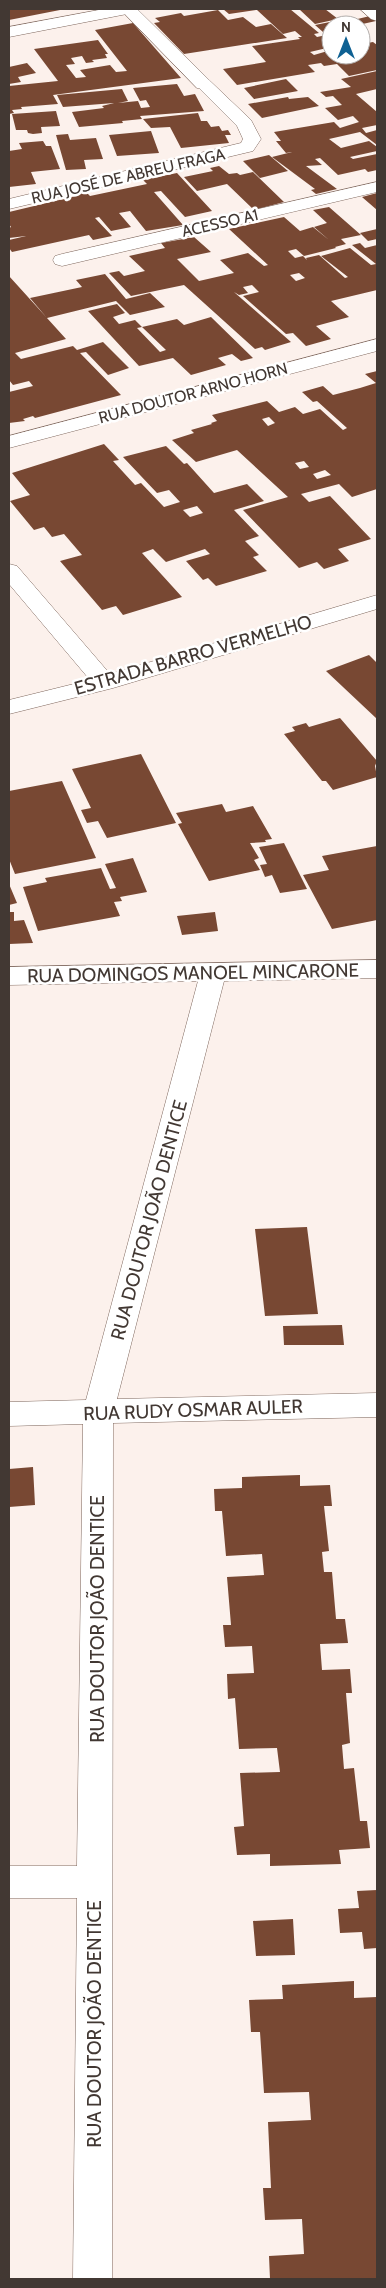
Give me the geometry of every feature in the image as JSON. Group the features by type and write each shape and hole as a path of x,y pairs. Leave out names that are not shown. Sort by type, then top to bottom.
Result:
{"street":[{"path":"9,32 127,9"},
{"name":"RUA JOSÉ DE ABREU FRAGA","path":"9,204 247,147 252,139 245,124 127,9"},
{"path":"368,9 377,16"},
{"name":"ACESSO A1","path":"62,260 377,186"},
{"name":"RUA DOUTOR ARNO HORN","path":"9,442 377,345"},
{"path":"9,571 105,683"},
{"name":"ESTRADA BARRO VERMELHO","path":"9,707 105,683 377,602"},
{"name":"RUA DOMINGOS MANOEL MINCARONE","path":"9,976 377,970"},
{"name":"RUA DOUTOR JOÃO DENTICE","path":"92,2279 98,1413 213,973"},
{"name":"RUA RUDY OSMAR AULER","path":"9,1414 377,1405"},
{"path":"9,1882 95,1882"}],"building":[{"path":"9,9 60,9 60,10 9,20"},
{"path":"223,9 256,9 256,10 229,14"},
{"path":"290,9 319,33 314,34 317,37 321,36 321,49 310,52 314,55 321,53 321,63 308,65 315,72 237,85 223,69 266,62 252,46 300,39 298,37 302,37 295,31 283,34 257,10"},
{"path":"299,9 325,9 333,15 321,15 321,23 315,24"},
{"path":"218,10 228,20 243,17 256,27 271,24 287,38 184,54 154,23 160,22 155,18 181,13 184,16"},
{"path":"133,23 181,78 53,95 58,104 21,107 22,109 12,110 14,113 9,114 9,86 58,81 34,49 98,40 108,54 105,54 107,58 92,60 94,62 86,63 82,56 71,58 75,64 66,65 76,78 86,77 80,70 110,65 116,72 127,71 95,30"},
{"path":"321,24 321,30 315,25"},
{"path":"371,42 377,45 377,70 349,76 338,65 371,65"},
{"path":"27,63 36,73 18,77 21,82 9,84 9,67"},
{"path":"377,71 377,89 356,94 377,112 377,125 362,128 366,133 377,130 377,145 360,132 329,139 341,148 369,141 377,147 377,151 350,157 353,159 377,154 377,170 368,172 365,169 338,175 320,158 315,159 322,165 306,166 337,189 316,194 311,190 315,189 272,157 292,152 286,153 276,141 281,141 274,132 334,122 340,128 359,122 353,116 338,120 325,108 342,105 333,96 326,97 320,92 351,87 341,79"},
{"path":"286,79 298,91 254,99 244,88"},
{"path":"177,84 184,96 195,94 204,111 140,116 142,119 122,121 123,123 79,127 72,112 104,108 102,106 114,103 63,107 57,95 122,89 128,101 118,103 138,101 141,108 150,107 146,100 140,101 133,88"},
{"path":"288,97 289,99 308,97 319,106 262,118 248,104"},
{"path":"56,111 60,126 41,127 42,133 33,134 28,133 27,130 16,130 12,114"},
{"path":"198,113 201,121 207,121 211,127 219,126 222,131 228,130 231,135 225,135 229,143 181,148 170,127 151,128 143,119"},
{"path":"151,131 159,153 117,156 109,135"},
{"path":"68,134 70,140 96,138 103,159 84,160 86,169 66,170 56,135"},
{"path":"43,141 46,146 51,146 60,169 31,172 36,184 9,187 9,151 22,149 19,143"},
{"path":"269,155 288,171 260,178 243,161"},
{"path":"219,166 229,174 237,173 240,175 253,172 284,202 254,210 227,184 197,191 184,177 213,171 210,168"},
{"path":"177,173 212,211 185,217 161,191 154,192 183,225 146,231 130,211 119,213 131,227 111,231 99,217 95,218 112,236 93,240 89,235 12,252 9,248 9,240 26,236 9,238 9,228 11,227 9,224 9,212 76,196 74,194 86,192 90,196 147,184 143,180"},
{"path":"377,193 377,210 362,197"},
{"path":"329,207 361,235 341,239 346,244 336,248 304,256 296,249 288,251 295,258 303,256 307,260 306,258 319,255 345,278 348,277 321,256 350,248 371,265 376,264 352,245 360,243 365,248 377,245 377,290 331,301 349,317 316,326 331,339 306,346 293,333 286,334 243,296 259,292 252,285 243,287 248,293 239,295 234,292 291,342 265,350 262,347 255,349 184,285 131,296 109,273 119,271 124,276 145,271 129,256 165,248 161,243 194,237 211,252 177,259 199,281 234,273 220,260 248,253 264,266 268,265 229,229 284,217 300,231 313,227 329,240 314,227 327,223 313,210","holes":["299,273 305,278 296,281 290,275"]},
{"path":"377,229 377,239 368,241 360,233"},
{"path":"105,274 126,299 150,293 165,307 130,315 116,301 47,318 30,298 82,287 76,280"},
{"path":"9,276 66,339 15,353 21,359 73,346 77,350 103,342 129,368 108,375 86,352 80,353 121,395 35,418 33,416 23,419 25,421 9,423 9,392 33,386 29,381 13,385 9,380"},
{"path":"117,304 125,313 113,317 119,324 135,320 142,327 177,319 184,325 211,317 253,358 241,361 232,354 218,358 226,365 191,375 173,358 139,366 88,311","holes":["142,327 166,350 160,352 137,328"]},
{"path":"377,371 377,489 352,497 339,484 301,494 309,502 330,496 371,539 338,549 349,561 324,569 317,562 299,568 243,510 288,497 237,450 196,462 172,440 194,433 191,430 217,421 212,415 267,401 279,412 295,407 303,414 320,409 343,430 347,428 317,401 313,402 302,392 323,386 333,395 376,383 365,374","holes":["269,417 275,423 268,426 262,419","304,461 309,467 300,469 295,463","325,470 331,475 317,479 313,474"]},
{"path":"104,444 119,460 113,461 135,485 141,483 164,507 180,502 169,490 157,493 123,457 166,446 184,464 187,463 214,493 247,484 264,501 234,510 259,536 245,541 259,555 253,557 267,571 216,586 208,578 203,580 186,561 210,554 205,549 166,562 153,549 142,553 182,597 123,615 116,606 102,610 60,561 82,555 64,534 52,537 44,527 34,530 10,501 30,495 12,473","holes":["197,506 203,513 190,517 183,510"]},
{"path":"369,655 377,663 377,719 326,671"},
{"path":"340,718 377,761 375,766 377,777 333,790 326,781 322,781 284,734 295,731 292,727 306,723 309,727"},
{"path":"141,754 176,823 107,838 98,821 87,823 81,810 91,808 72,769"},
{"path":"62,781 96,858 15,874 9,859 9,791"},
{"path":"222,804 226,812 253,806 272,839 265,840 266,842 250,843 259,858 254,860 260,870 209,881 178,824 182,823 176,813"},
{"path":"284,843 307,889 280,893 272,875 265,877 260,865 267,864 259,847"},
{"path":"377,846 377,920 332,929 303,875 329,870 322,856"},
{"path":"133,858 147,892 120,897 122,901 114,902 120,916 38,931 23,887 47,882 45,878 101,868 110,889 116,888 105,864"},
{"path":"9,884 17,903 9,905"},
{"path":"9,912 14,912 14,921 24,920 33,943 9,944"},
{"path":"215,912 218,931 182,935 177,916"},
{"path":"307,1227 318,1314 265,1316 255,1229"},
{"path":"342,1325 344,1345 284,1345 283,1326"},
{"path":"33,1467 35,1505 9,1507 9,1469"},
{"path":"300,1475 300,1486 330,1485 332,1506 324,1506 329,1551 322,1552 324,1572 332,1572 336,1619 345,1619 348,1643 320,1644 322,1670 350,1669 352,1693 346,1693 350,1743 342,1745 344,1769 354,1768 360,1821 367,1821 370,1848 339,1850 341,1864 270,1866 270,1854 237,1855 234,1827 244,1826 240,1773 280,1772 277,1748 239,1749 235,1698 228,1699 227,1674 254,1673 252,1646 225,1647 223,1625 231,1625 227,1577 264,1575 262,1554 226,1556 222,1511 215,1511 214,1489 242,1488 242,1477"},
{"path":"377,1890 377,1948 364,1949 362,1932 340,1933 338,1909 359,1908 357,1891"},
{"path":"293,1919 295,1955 256,1956 253,1921"},
{"path":"354,1981 354,1998 377,1997 377,2279 270,2279 269,2256 304,2254 302,2219 265,2220 263,2188 271,2188 268,2122 311,2120 309,2092 264,2093 260,2032 251,2032 249,2000 283,1999 282,1985"}]}
